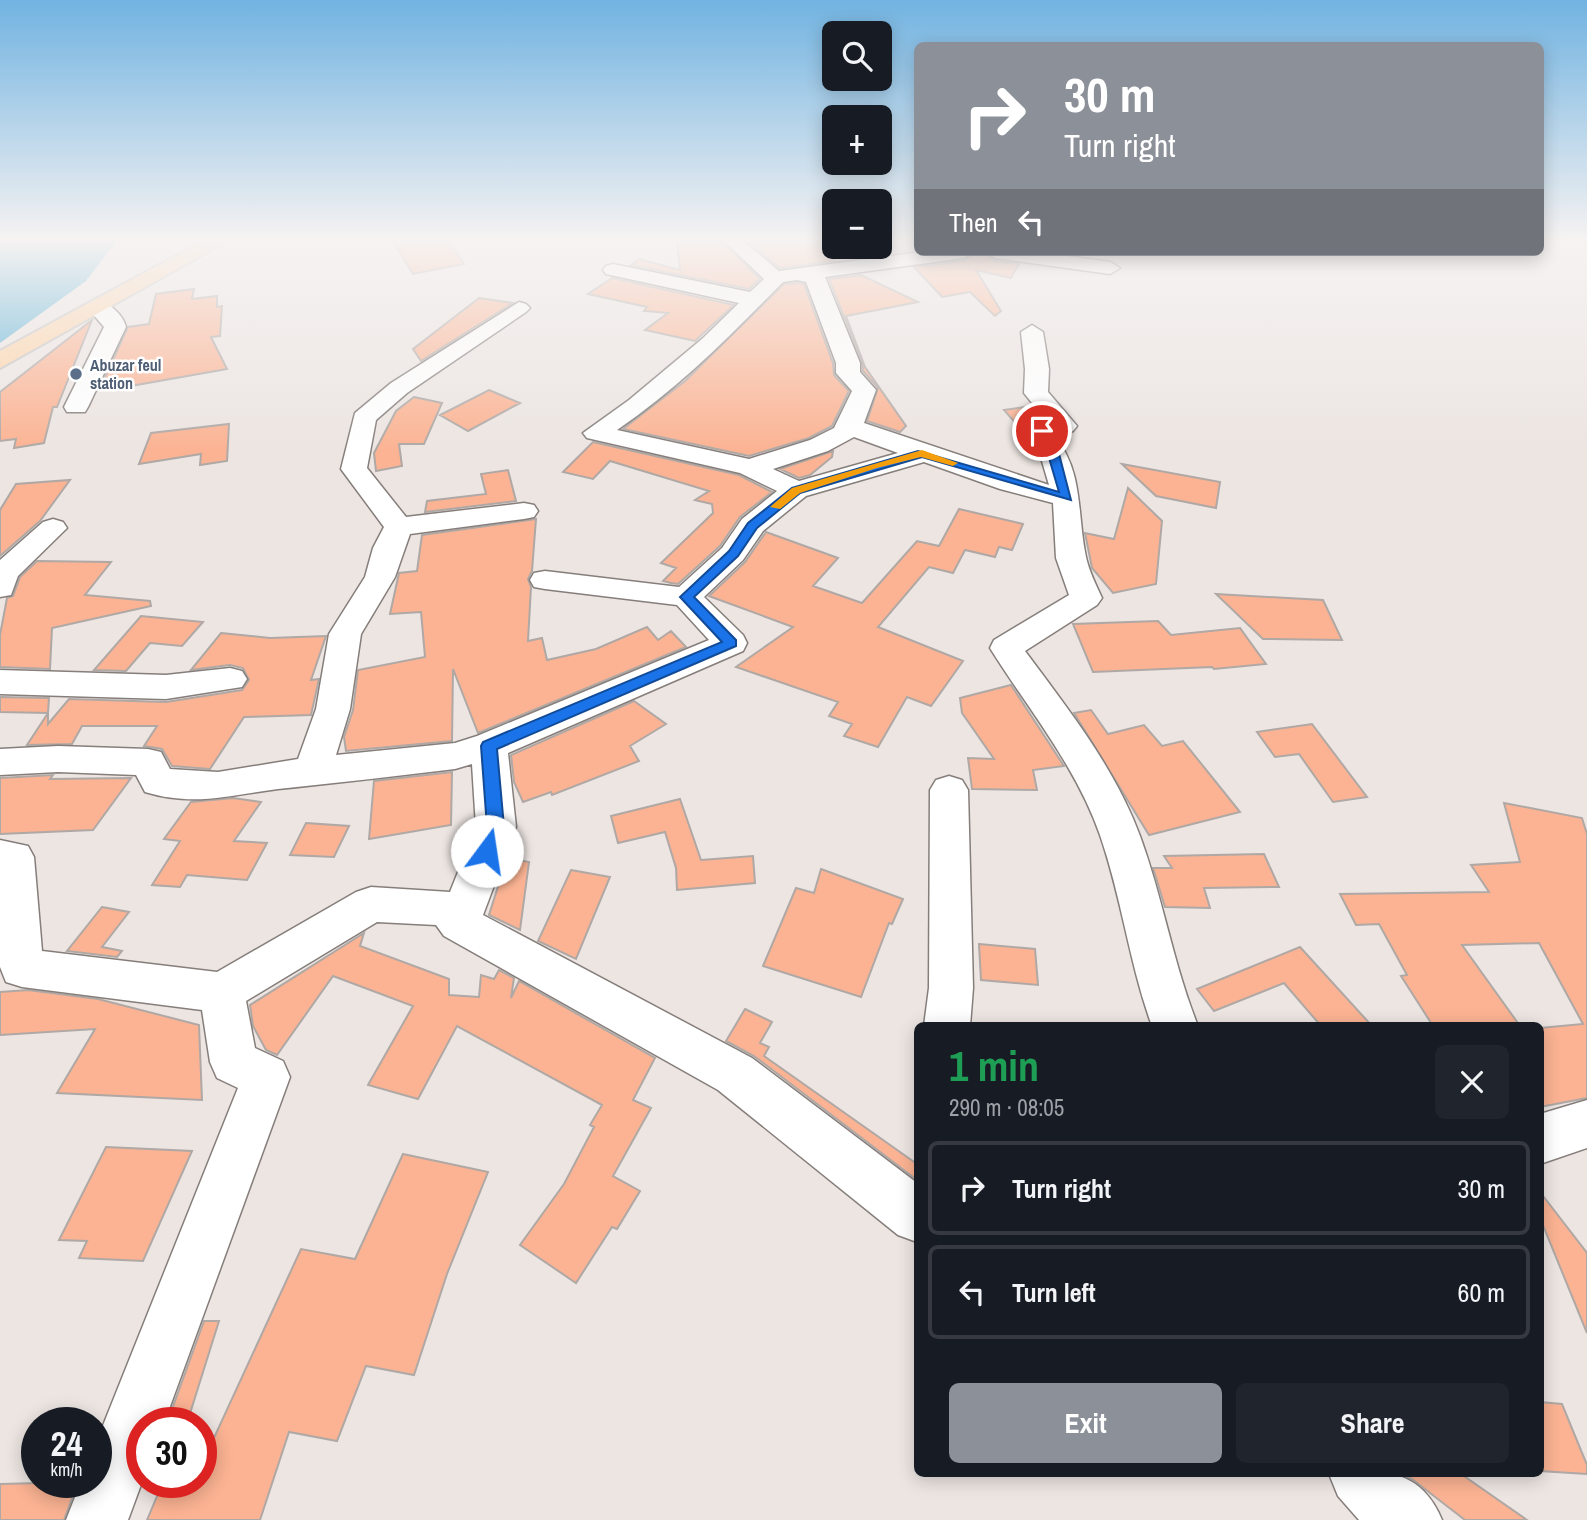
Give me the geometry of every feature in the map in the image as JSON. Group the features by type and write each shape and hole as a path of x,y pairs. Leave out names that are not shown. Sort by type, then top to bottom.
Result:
{"main road":[{"path":"0,361 88,310"}],"street":[{"path":"76,407 115,327 114,321 102,310"},
{"path":"399,527 354,469 364,418 399,388 516,310"},
{"path":"742,310 710,344 638,405 596,433 749,467 796,490"},
{"path":"749,467 798,453 843,434 850,427 864,390 848,373 848,363 827,310"},
{"path":"1032,332 1037,369 1036,393 1064,426 1039,434 1052,450 1066,498 1071,558 1086,598 1006,648 1079,753 1119,834 1163,997 1173,1022"},
{"path":"850,427 922,454 1066,498"},
{"path":"686,597 733,554 752,525 796,490 922,454"},
{"path":"399,527 524,511"},
{"path":"313,771 333,709 345,634 380,576 388,548 399,527"},
{"path":"0,588 3,573 53,528"},
{"path":"0,762 58,759 148,762 158,782 219,786 313,771 455,756 489,746 731,643 686,597 545,580"},
{"path":"0,682 166,687 230,679"},
{"path":"459,923 496,827 489,746"},
{"path":"947,1022 951,988 949,790"},
{"path":"0,856 14,857 22,968 222,992 371,904 447,908 459,923 735,1074 914,1214"},
{"path":"97,1520 267,1077 234,1062 222,992"},
{"path":"1544,1138 1587,1124"},
{"path":"1362,1477 1377,1495 1410,1520"}],"water":[{"path":"0,310 46,310 0,343"}],"building":[{"path":"152,310 222,310 220,336 211,337 227,369 108,390 105,377 128,327 149,324"},
{"path":"464,310 502,310 421,361 413,349"},
{"path":"729,310 695,341 645,330 668,313 644,311"},
{"path":"758,310 814,310 833,363 834,375 849,391 832,426 809,438 749,456 623,429 685,381"},
{"path":"841,310 877,310 846,316 865,367 906,426 900,432 867,421 878,388 863,371"},
{"path":"989,310 1000,310 995,316"},
{"path":"92,320 57,407 53,407 44,443 14,448 16,439 0,441 0,392"},
{"path":"489,390 520,403 468,431 440,415"},
{"path":"414,397 442,403 424,444 399,444 402,466 376,471 374,453 396,411"},
{"path":"1031,406 1040,423 1029,427 1024,433 1004,410"},
{"path":"229,424 227,461 200,465 201,454 139,464 151,433"},
{"path":"593,442 739,475 772,492 740,517 720,546 678,584 663,581 676,568 661,563 713,513 712,504 695,500 709,491 610,461 593,479 563,472"},
{"path":"833,451 832,457 810,475 799,478 780,469"},
{"path":"1122,464 1220,482 1216,508 1156,496"},
{"path":"508,470 516,501 425,512 427,501 486,494 481,474"},
{"path":"70,480 40,521 0,556 0,510 16,484"},
{"path":"1128,488 1162,521 1156,584 1113,593 1092,568 1085,533 1114,539"},
{"path":"959,509 1023,524 1012,550 999,547 995,557 965,550 953,573 929,567 878,627 963,661 931,706 907,697 878,747 844,736 852,724 829,716 838,702 736,667 793,627 709,596 745,562 766,532 838,558 813,586 862,603 917,541 939,546"},
{"path":"536,519 532,571 528,579 531,587 528,641 542,638 547,660 596,649 647,627 658,640 671,631 686,647 478,733 453,669 452,741 346,751 344,737 353,710 358,670 425,657 421,612 390,614 399,573 417,571 422,535"},
{"path":"37,561 111,562 85,595 150,601 151,606 52,628 50,669 0,667 0,635 7,598 13,596 20,577"},
{"path":"1216,594 1323,600 1342,640 1263,639"},
{"path":"141,616 203,622 182,646 150,643 126,671 94,670"},
{"path":"1158,621 1171,635 1240,628 1266,664 1214,669 1093,672 1073,624"},
{"path":"221,633 270,638 326,636 311,680 319,679 311,715 244,717 210,769 172,766 162,749 144,746 157,726 82,726 72,744 27,745 48,713 48,724 69,699 166,702 242,690 249,680 243,668 230,665 191,670"},
{"path":"1011,685 1064,766 1033,770 1037,790 972,789 968,758 994,759 962,713 960,698"},
{"path":"0,697 49,698 48,713 0,712"},
{"path":"634,701 666,724 630,746 639,761 552,795 551,792 523,802 514,782 511,755"},
{"path":"1091,710 1108,734 1144,725 1162,746 1183,741 1240,812 1149,835 1074,713"},
{"path":"1312,724 1367,797 1333,802 1299,754 1275,757 1257,732"},
{"path":"452,772 451,825 369,839 374,781"},
{"path":"53,775 50,779 131,778 93,830 0,834 0,778"},
{"path":"233,798 261,802 234,841 267,843 247,880 187,875 180,887 152,885 180,841 164,839 191,802"},
{"path":"680,799 701,860 753,856 755,883 677,890 676,868 665,832 618,843 611,816"},
{"path":"1504,803 1582,818 1587,834 1587,1098 1544,1106 1544,1028 1583,1024 1539,943 1462,945 1517,1022 1430,1022 1401,976 1407,975 1379,924 1356,925 1340,894 1489,892 1471,865 1520,862"},
{"path":"306,823 349,826 334,857 290,855"},
{"path":"1264,854 1279,887 1204,888 1210,908 1165,907 1153,868 1172,868 1164,856"},
{"path":"507,858 529,862 520,930 489,915"},
{"path":"821,869 903,899 892,924 889,923 861,997 763,966 796,888 814,893"},
{"path":"571,870 610,877 576,959 538,941"},
{"path":"102,907 129,912 102,947 122,951 117,957 67,951"},
{"path":"364,933 360,946 449,979 449,995 479,997 481,975 494,979 499,970 514,978 511,998 519,981 655,1058 633,1100 651,1108 613,1176 640,1191 617,1229 612,1227 576,1283 520,1245 564,1184 594,1127 590,1125 602,1105 457,1026 418,1099 368,1085 413,1006 333,976 277,1055 266,1050 253,1026 250,1005"},
{"path":"979,944 1035,949 1038,985 981,980"},
{"path":"1300,947 1368,1022 1318,1022 1284,983 1214,1011 1197,989"},
{"path":"28,990 98,999 199,1025 202,1100 57,1093 95,1029 0,1035 0,992"},
{"path":"745,1009 772,1022 760,1043 769,1047 764,1056 914,1162 914,1178 754,1056 726,1041"},
{"path":"106,1147 192,1151 143,1261 79,1258 87,1241 59,1240"},
{"path":"403,1154 488,1172 447,1274 414,1375 366,1366 337,1441 289,1432 260,1520 147,1520 156,1498 217,1498 217,1431 301,1249 355,1259"},
{"path":"1544,1197 1587,1253 1587,1333 1544,1228"},
{"path":"204,1321 219,1321 192,1407 173,1407"},
{"path":"1544,1402 1562,1404 1587,1465 1587,1474 1544,1471"},
{"path":"1407,1477 1465,1477 1527,1520 1465,1520"},
{"path":"21,1483 21,1498 72,1498 64,1520 0,1520 0,1484"}],"slow traffic":[{"path":"776,507 796,490 873,466 922,454 953,463"}],"place":[{"name":"Abuzar feul station","path":"76,374"}],"route":[{"path":"487,851 496,827 489,746 731,643 686,597 733,554 752,525 796,490 922,454 1066,498 1052,450 1039,434 1042,431"}]}
